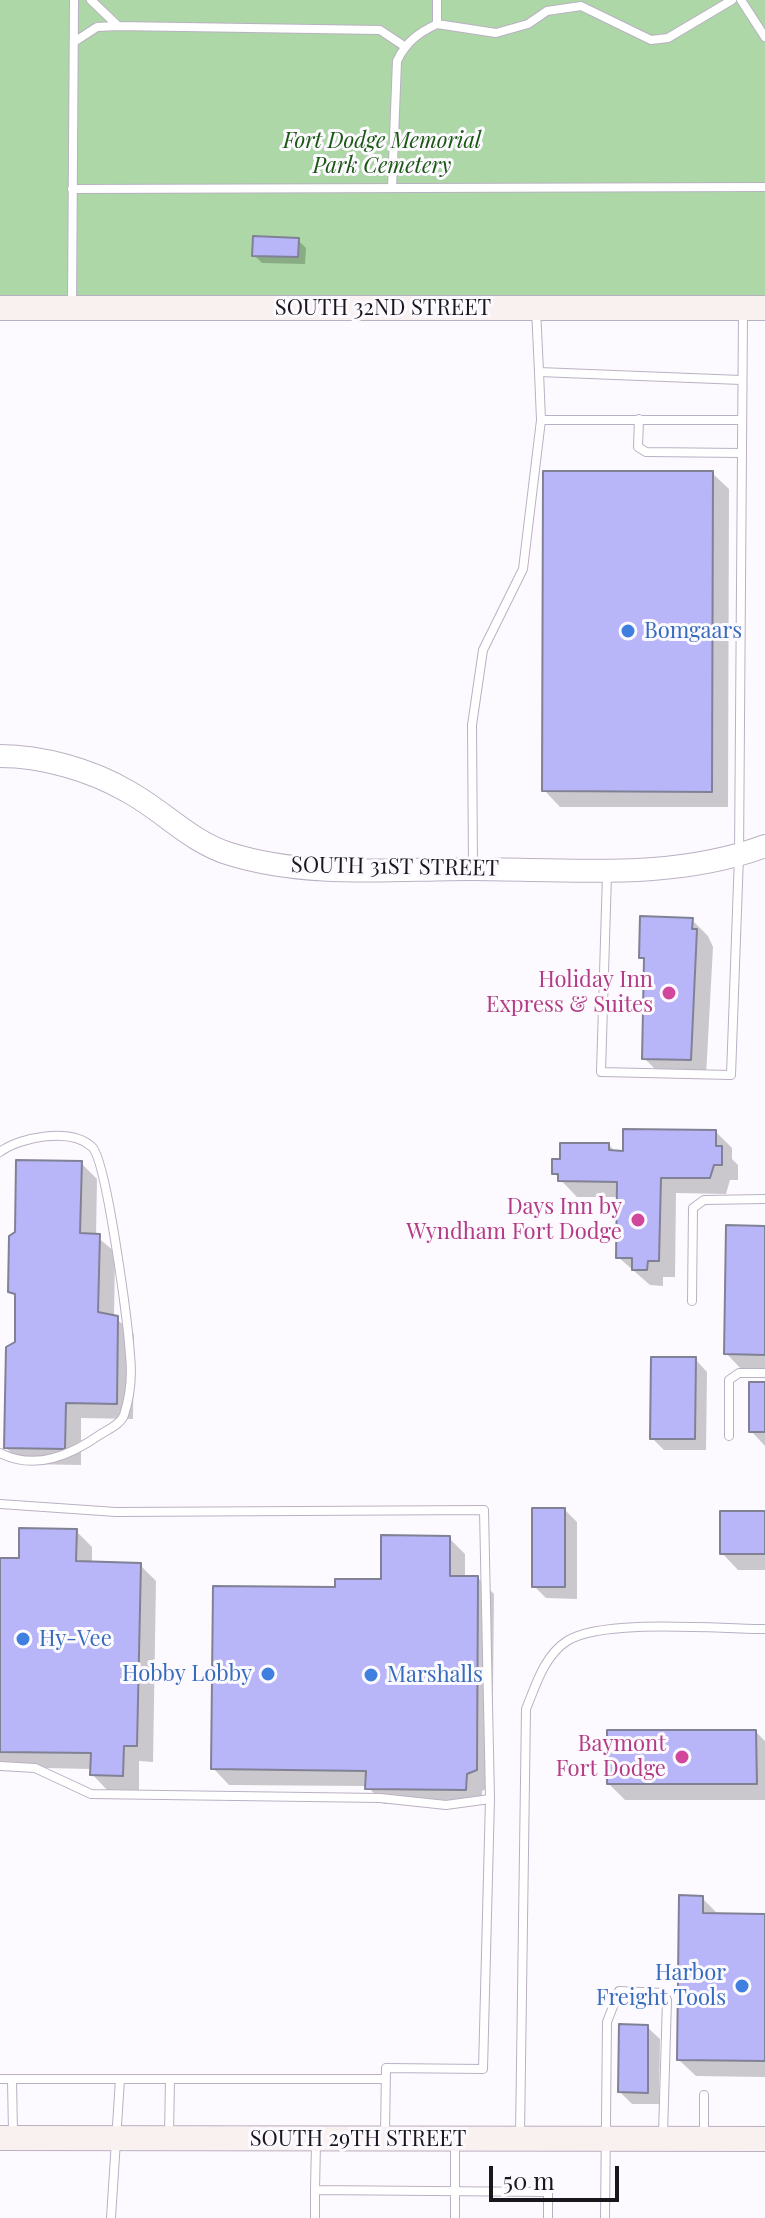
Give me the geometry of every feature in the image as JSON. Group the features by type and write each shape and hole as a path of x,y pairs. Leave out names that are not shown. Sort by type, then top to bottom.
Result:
{"main road":[{"name":"SOUTH 32ND STREET","path":"0,308 754,308"},
{"name":"SOUTH 29TH STREET","path":"6,2138 765,2139"}],"street":[{"name":"SOUTH 31ST STREET","path":"0,756 22,756 70,768 128,791 177,828 228,854 300,870 670,869 739,856 765,846"}],"lane":[{"path":"72,308 74,0"},
{"path":"91,0 117,26"},
{"path":"437,0 437,24"},
{"path":"392,188 393,97 397,61 404,46 419,33 437,24 496,33 528,24 547,11 581,6 651,40 668,38 732,0"},
{"path":"741,0 765,37"},
{"path":"74,42 97,27 117,26 380,30 404,46"},
{"path":"72,189 765,187"},
{"path":"473,869 472,725 483,650 523,569 541,420 535,344 537,308"},
{"path":"608,869 601,1072 731,1075 739,856 741,380 754,308"},
{"path":"539,372 741,380"},
{"path":"639,419 638,447 646,452 741,453"},
{"path":"541,420 741,420"},
{"path":"0,1152 11,1144 36,1138 75,1137 92,1147 100,1162 118,1247 131,1357 128,1403 122,1420 76,1452 49,1460 19,1460 0,1453"},
{"path":"692,1301 693,1208 704,1200 765,1199"},
{"path":"729,1436 729,1380 739,1373 765,1373"},
{"path":"0,1504 116,1512 484,1510 490,1799 483,2069 386,2068 384,2139"},
{"path":"520,2139 526,1709 545,1663 568,1641 604,1629 765,1629"},
{"path":"0,1766 35,1768 91,1794 380,1798 446,1805 490,1799"},
{"path":"605,2218 607,2022 619,1991 663,1993 667,2000 663,2139"},
{"path":"0,2079 386,2079"},
{"path":"111,2218 120,2079"},
{"path":"169,2139 170,2079"},
{"path":"6,2138 12,2080"},
{"path":"704,2095 704,2139"},
{"path":"315,2218 316,2139"},
{"path":"455,2139 455,2218"},
{"path":"315,2190 548,2192 548,2218"}],"green space":[{"name":"Fort Dodge Memorial Park Cemetery","path":"0,0 765,0 765,308 0,308"}],"building":[{"path":"253,236 299,238 298,257 252,256"},
{"name":"Bomgaars","path":"543,471 713,471 712,792 542,791"},
{"name":"Holiday Inn Express & Suites","path":"640,916 693,918 692,929 697,929 691,1060 642,1059 644,958 639,958"},
{"name":"Days Inn by Wyndham Fort Dodge","path":"623,1129 716,1130 716,1146 722,1146 722,1165 714,1165 710,1178 661,1178 659,1261 648,1261 647,1270 632,1270 632,1258 616,1258 617,1182 558,1181 558,1174 552,1174 552,1159 560,1159 560,1143 609,1143 609,1150 623,1151"},
{"path":"16,1160 82,1161 80,1233 100,1234 98,1312 118,1316 117,1404 66,1403 65,1449 4,1448 6,1347 15,1342 15,1294 8,1292 9,1236 15,1232"},
{"path":"726,1225 765,1226 765,1355 724,1354"},
{"path":"651,1357 696,1357 695,1439 650,1439"},
{"path":"749,1382 765,1382 765,1432 749,1432"},
{"path":"532,1508 565,1508 565,1587 532,1587"},
{"path":"720,1511 765,1511 765,1554 720,1554"},
{"path":"19,1528 77,1529 76,1561 141,1563 137,1746 124,1746 123,1776 90,1775 91,1753 0,1752 0,1558 19,1558"},
{"path":"381,1535 450,1536 450,1576 478,1576 477,1770 467,1774 466,1790 365,1789 366,1771 211,1769 213,1586 335,1587 335,1579 381,1579"},
{"name":"Baymont Fort Dodge","path":"607,1730 756,1730 757,1784 607,1784"},
{"path":"679,1895 703,1896 703,1913 765,1914 765,2061 677,2060"},
{"path":"619,2024 648,2025 648,2093 618,2092"}],"place":[{"name":"Bomgaars","path":"628,631"},
{"name":"Holiday Inn Express & Suites","path":"669,993"},
{"name":"Days Inn by Wyndham Fort Dodge","path":"638,1220"},
{"name":"Hy-Vee","path":"23,1639"},
{"name":"Hobby Lobby","path":"268,1674"},
{"name":"Marshalls","path":"371,1675"},
{"name":"Baymont Fort Dodge","path":"682,1757"},
{"name":"Harbor Freight Tools","path":"742,1986"}]}
